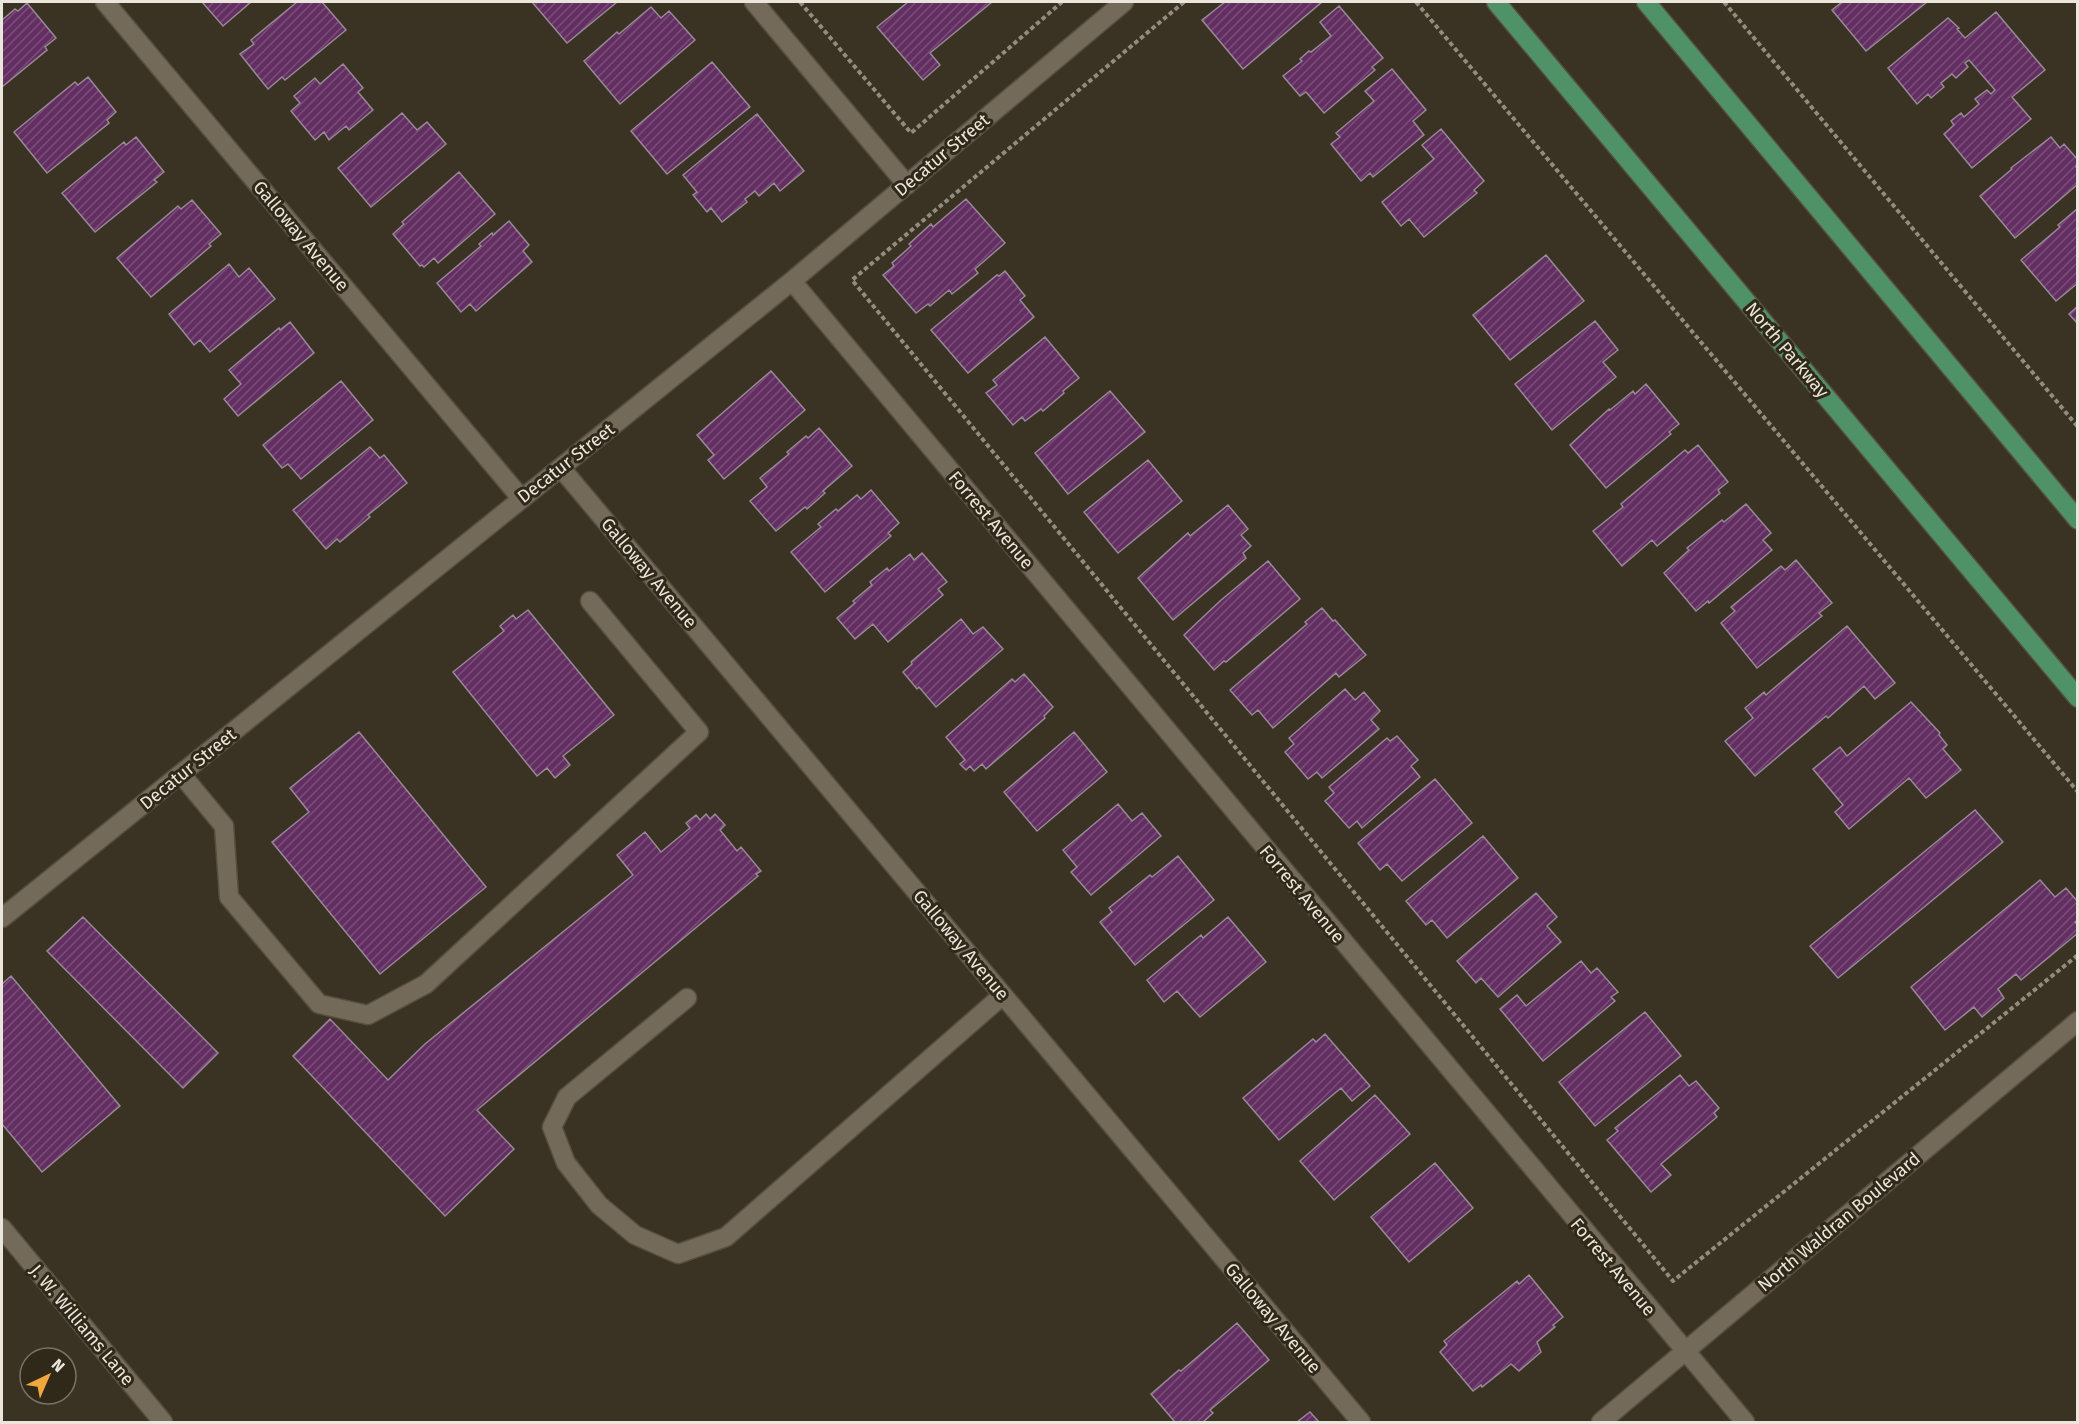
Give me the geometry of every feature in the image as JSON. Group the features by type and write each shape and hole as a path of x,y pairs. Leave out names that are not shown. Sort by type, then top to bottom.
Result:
{"main road":[{"name":"North Parkway","path":"1496,2 2078,698"},
{"path":"1646,2 2078,520"}],"street":[{"name":"Galloway Avenue","path":"105,2 521,498"},
{"path":"754,2 907,185"},
{"name":"Decatur Street","path":"2,918 792,281 1124,2"},
{"name":"Forrest Avenue","path":"792,281 1684,1352 1745,1422"},
{"name":"Galloway Avenue","path":"561,468 1361,1422"},
{"path":"182,774 224,826 229,897 319,1004 368,1016 426,984 699,732 590,601"},
{"path":"687,999 567,1097 552,1127 566,1164 599,1206 635,1235 678,1254 726,1237 1003,995"},
{"name":"North Waldran Boulevard","path":"1601,1422 2078,1021"},
{"name":"J. W. Williams Lane","path":"2,1228 163,1422"}],"path":[{"path":"800,2 911,133 1062,2"},
{"path":"1184,2 852,280 1673,1281 2078,955"},
{"path":"1416,2 2078,792"},
{"path":"1724,2 2078,427"}],"building":[{"path":"202,2 251,2 223,26"},
{"path":"297,2 322,2 346,30 285,80 282,77 268,89 240,54 254,44 251,40"},
{"path":"532,2 617,2 567,43"},
{"path":"908,2 992,2 930,53 940,65 923,80 877,27"},
{"path":"1225,2 1322,2 1243,69 1202,20"},
{"path":"1842,2 1927,2 1866,51 1832,10"},
{"path":"27,3 56,38 45,47 47,50 2,87 2,20"},
{"path":"1339,6 1383,58 1372,67 1375,70 1324,113 1306,92 1300,96 1283,76 1302,61 1300,59 1309,51 1311,52 1331,36 1320,22"},
{"path":"651,7 661,18 669,11 695,40 620,104 584,61 617,32 619,34"},
{"path":"1996,12 2045,70 2012,97 2031,119 1972,168 1944,134 1954,125 1951,121 1961,113 1964,117 1979,104 1975,99 1987,90 1991,94 1995,90 1969,60 1965,63 1968,67 1956,78 1952,74 1941,83 1944,87 1931,98 1928,94 1917,104 1888,68 1948,18 1959,28 1957,29 1965,38"},
{"path":"712,62 750,107 667,174 631,131"},
{"path":"343,64 363,88 358,92 373,110 349,130 346,126 329,140 324,132 315,140 291,111 300,103 294,96 315,78 320,84"},
{"path":"1392,69 1426,110 1413,121 1424,135 1373,177 1370,173 1361,181 1331,144 1340,137 1336,133 1374,101 1365,91"},
{"path":"88,77 116,112 107,120 109,123 47,173 14,132 75,82 78,85"},
{"path":"402,113 417,130 427,122 446,144 371,207 338,168"},
{"path":"757,114 804,171 780,191 774,183 759,196 755,191 745,199 747,202 722,222 711,208 707,212 693,195 697,192 683,175"},
{"path":"1441,129 1484,181 1474,190 1477,193 1424,237 1409,219 1401,226 1382,202 1434,159 1422,145"},
{"path":"136,137 164,172 154,180 157,182 95,232 62,193 124,142 126,145"},
{"path":"2051,137 2060,148 2064,144 2078,160 2076,167 2078,184 2015,238 1980,196"},
{"path":"459,172 495,214 438,263 434,258 424,267 420,266 393,234 404,224 402,222"},
{"path":"966,199 1005,243 975,269 978,273 952,294 949,290 930,306 928,304 916,313 883,275 894,266 892,263 911,246 909,244 931,224 933,227"},
{"path":"192,200 221,234 209,244 211,246 151,297 117,258 178,206 181,209"},
{"path":"2078,208 2078,283 2056,301 2021,260 2060,227 2058,225"},
{"path":"509,221 529,245 523,251 532,262 476,311 470,304 461,312 437,283 481,246 479,244"},
{"path":"1546,255 1584,301 1510,360 1473,315"},
{"path":"229,264 239,277 249,268 275,299 210,352 200,340 194,345 169,314"},
{"path":"1005,271 1025,296 1020,300 1034,317 968,373 931,330 997,275"},
{"path":"2078,306 2078,324 2069,314"},
{"path":"1595,321 1618,350 1603,362 1616,377 1552,430 1515,384"},
{"path":"290,322 314,353 238,416 224,399 241,384 229,370 279,328 280,330"},
{"path":"1045,337 1079,378 1043,411 1041,409 1025,421 1022,417 1013,425 986,393 997,385 993,380"},
{"path":"771,371 805,410 724,479 708,460 714,455 697,435"},
{"path":"341,381 373,420 301,479 288,464 282,468 263,445"},
{"path":"1646,384 1679,424 1669,432 1671,434 1606,488 1570,445 1609,409 1633,391 1635,394"},
{"path":"1110,391 1145,432 1068,494 1035,453"},
{"path":"819,428 852,466 823,491 825,493 807,509 805,507 776,531 750,501 767,487 760,478 789,454 787,452"},
{"path":"1698,445 1728,482 1718,490 1720,493 1657,546 1652,540 1622,566 1593,531 1623,507 1621,504 1685,450 1688,453"},
{"path":"370,447 380,458 384,455 407,483 340,542 337,539 326,549 293,510"},
{"path":"1148,460 1182,501 1118,553 1084,512"},
{"path":"871,490 899,523 888,533 891,536 825,592 791,552 821,527 818,524 836,509 838,511 857,495 861,499"},
{"path":"1746,504 1771,533 1763,540 1772,550 1709,603 1708,601 1696,611 1664,573 1689,550 1687,548"},
{"path":"1228,505 1248,529 1241,535 1251,546 1243,553 1246,558 1173,620 1138,578 1188,533 1190,536"},
{"path":"922,553 947,582 938,589 943,595 888,642 873,624 855,639 837,618 872,585 870,582 887,568 889,571 910,554 914,560"},
{"path":"1796,560 1832,603 1819,613 1822,616 1757,668 1721,623 1735,611 1731,607 1781,566 1785,570"},
{"path":"1268,561 1300,599 1214,670 1184,635"},
{"path":"1322,608 1366,655 1339,677 1336,673 1273,728 1258,710 1252,715 1230,690 1307,624 1305,622"},
{"path":"528,610 614,715 563,756 570,765 555,778 547,768 537,776 453,672 504,631 500,626 513,615 516,619"},
{"path":"961,619 973,634 983,627 1003,649 936,707 903,672 912,664 911,662"},
{"path":"1847,626 1895,683 1875,699 1864,686 1755,776 1725,741 1753,718 1745,708 1764,692 1766,695"},
{"path":"1024,674 1053,707 1044,716 1045,718 986,769 982,764 974,771 970,766 966,770 960,764 965,760 946,737 1012,679 1015,682"},
{"path":"1345,689 1355,700 1364,692 1380,711 1371,720 1379,729 1322,778 1317,772 1308,779 1285,752 1294,744 1289,738"},
{"path":"1911,702 1940,733 1939,735 1947,745 1943,749 1961,770 1926,798 1909,778 1849,829 1835,812 1843,805 1813,769 1840,747 1847,756"},
{"path":"359,732 486,887 380,974 272,842 309,812 290,788"},
{"path":"1074,732 1107,772 1037,831 1004,792"},
{"path":"1397,736 1418,760 1411,766 1420,777 1362,828 1357,821 1349,828 1325,801 1334,793 1329,787 1387,738 1390,741"},
{"path":"1435,779 1472,823 1402,881 1387,864 1380,870 1358,843"},
{"path":"1118,804 1132,821 1142,813 1161,836 1091,895 1071,872 1077,867 1063,850"},
{"path":"1975,810 2003,842 1838,978 1810,946"},
{"path":"706,814 710,819 715,814 725,825 720,830 737,851 741,847 761,871 756,874 758,876 477,1110 514,1149 445,1216 293,1056 330,1019 388,1080 425,1044 633,875 617,855 645,832 661,852 690,828 686,823 696,815 700,820"},
{"path":"1483,836 1518,878 1447,938 1432,920 1426,925 1406,901"},
{"path":"1178,856 1214,900 1135,965 1100,922 1112,912 1109,908"},
{"path":"2040,880 2055,897 2066,888 2078,902 2078,920 2075,922 2078,925 2078,933 2021,980 2016,974 1998,989 2004,998 1982,1017 1974,1007 1945,1030 1911,987"},
{"path":"1536,893 1557,917 1547,926 1561,942 1498,997 1481,978 1476,983 1457,961"},
{"path":"83,917 218,1053 183,1088 47,951"},
{"path":"1228,917 1266,962 1200,1017 1177,991 1164,1002 1147,980 1201,935 1203,938"},
{"path":"1581,961 1591,973 1597,968 1618,992 1611,997 1615,1001 1543,1061 1500,1009 1517,995 1526,1006"},
{"path":"11,976 120,1106 42,1172 2,1124 2,984"},
{"path":"1645,1012 1681,1056 1595,1126 1559,1082"},
{"path":"1325,1034 1370,1086 1352,1101 1341,1088 1279,1140 1243,1098 1313,1039 1316,1042"},
{"path":"1680,1075 1689,1086 1696,1081 1719,1108 1714,1113 1717,1117 1661,1164 1671,1175 1651,1192 1607,1140 1618,1131 1615,1128"},
{"path":"1375,1095 1410,1134 1334,1200 1300,1161"},
{"path":"1435,1163 1473,1208 1409,1262 1371,1217"},
{"path":"1529,1275 1563,1317 1537,1342 1541,1352 1519,1371 1511,1364 1482,1387 1481,1385 1473,1391 1440,1352 1447,1345 1444,1341 1517,1281 1519,1284"},
{"path":"1237,1323 1269,1360 1210,1410 1213,1413 1203,1422 1175,1422 1151,1394"},
{"path":"1310,1412 1319,1422 1297,1422"}]}
